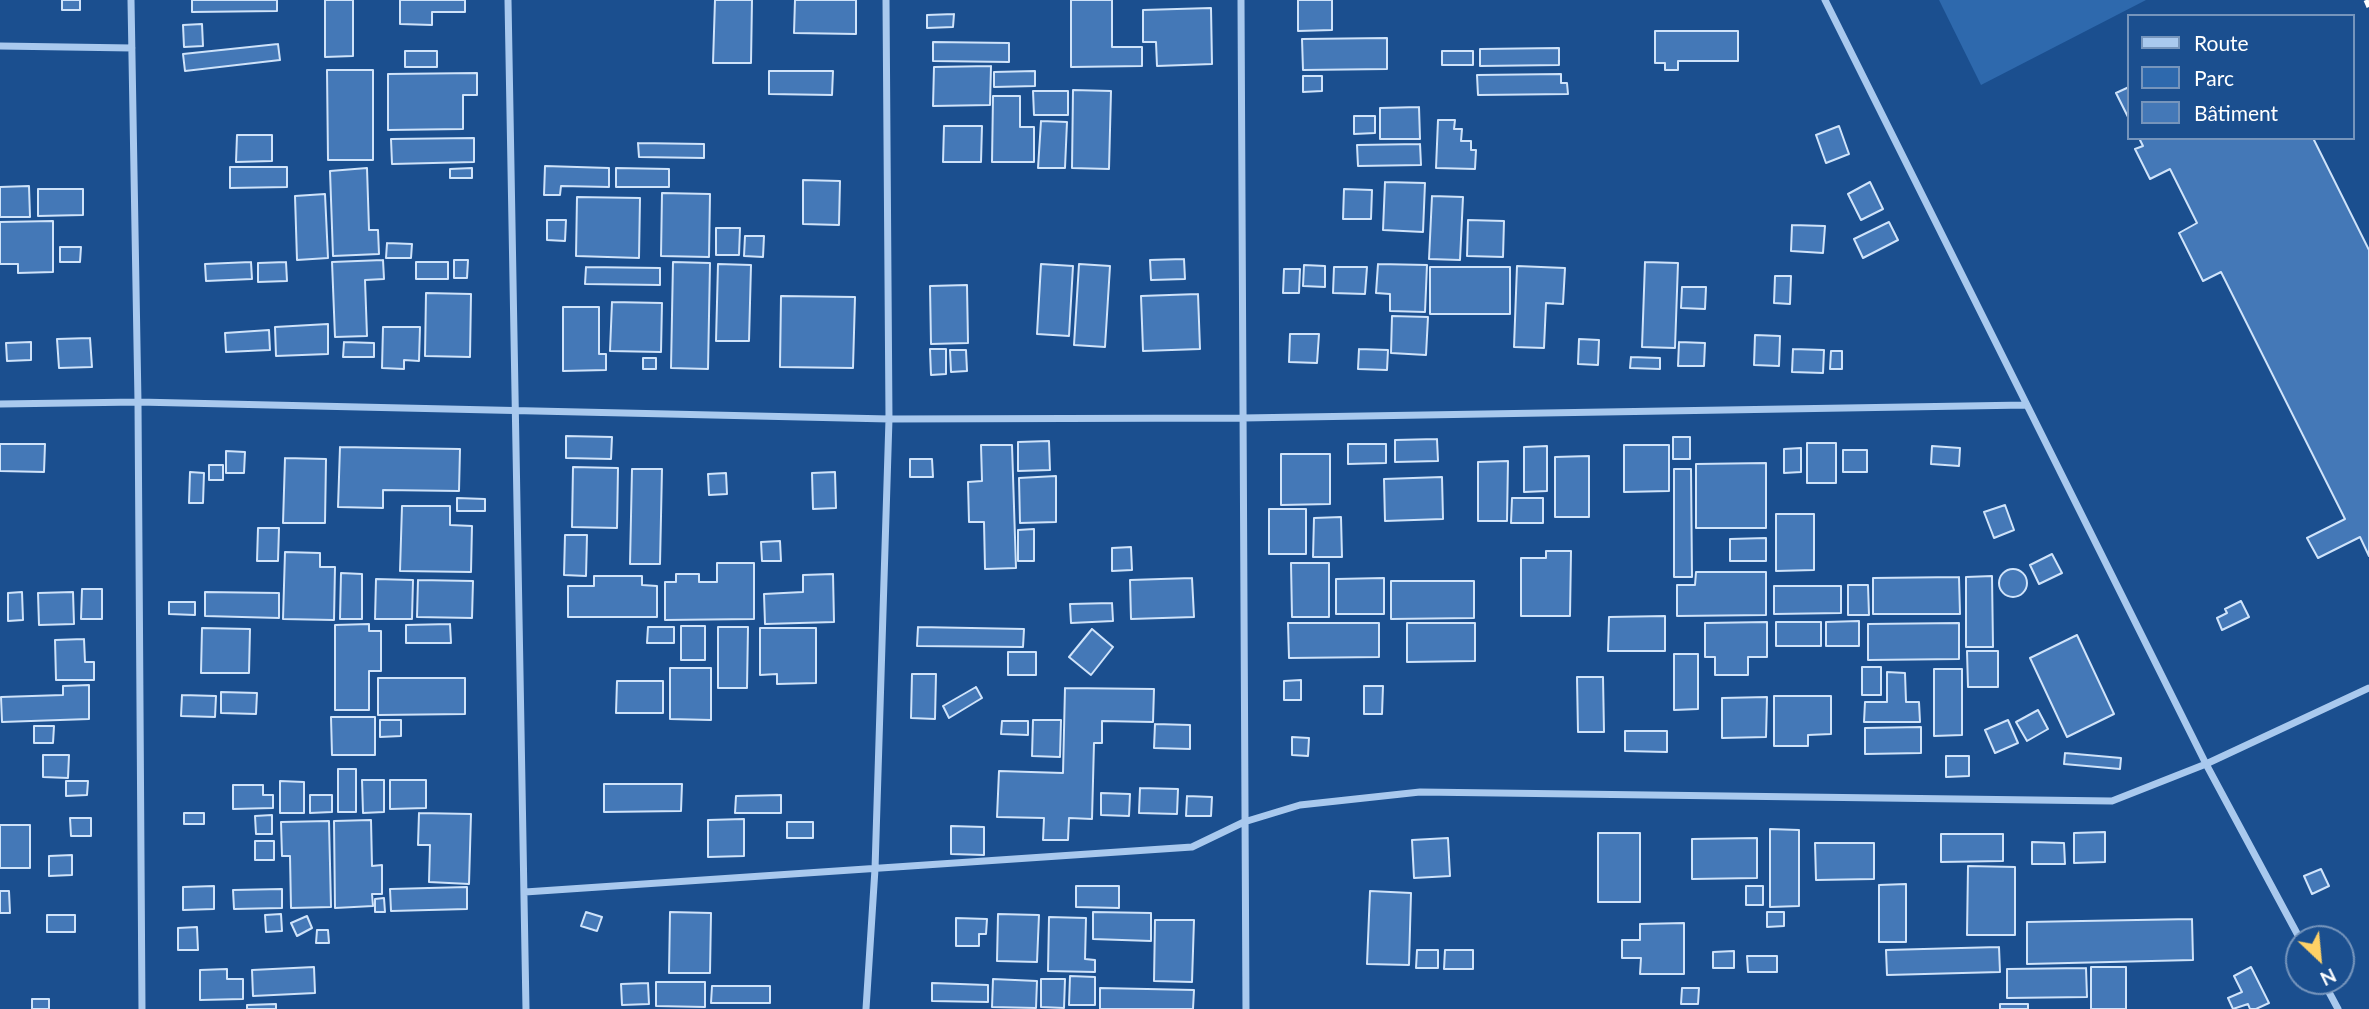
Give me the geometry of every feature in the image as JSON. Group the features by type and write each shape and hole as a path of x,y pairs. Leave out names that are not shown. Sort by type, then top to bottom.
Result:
{"street":[{"path":"131,0 138,402 142,1009"},
{"path":"508,0 526,1009"},
{"path":"866,1009 875,869 889,419 886,0"},
{"path":"1241,0 1245,1009"},
{"path":"1825,0 2206,764 2292,925"},
{"path":"0,46 132,48"},
{"path":"0,404 138,402 889,419 1242,418 2026,405"},
{"path":"525,892 1192,847 1244,822 1300,805 1420,792 2112,801 2206,764 2369,688"}],"green space":[{"path":"1939,0 2146,0 1981,85"}],"building":[{"path":"62,0 80,0 80,10 62,10"},
{"path":"192,0 277,0 277,11 192,12"},
{"path":"325,0 353,0 353,56 325,57"},
{"path":"400,0 465,0 465,12 432,12 432,25 400,24"},
{"path":"715,0 752,0 751,63 713,63"},
{"path":"795,0 856,0 856,34 794,33"},
{"path":"1071,0 1112,0 1112,47 1142,47 1142,66 1071,67"},
{"path":"1298,0 1332,0 1332,30 1298,31"},
{"path":"1211,8 1212,64 1157,66 1156,42 1143,42 1143,10"},
{"path":"954,14 953,27 927,28 927,15"},
{"path":"202,24 203,46 184,47 183,25"},
{"path":"1655,31 1738,31 1738,61 1678,61 1678,70 1665,70 1665,63 1655,63"},
{"path":"1387,38 1387,69 1303,70 1302,39"},
{"path":"933,42 1009,43 1009,62 933,61"},
{"path":"278,44 280,60 185,71 183,54"},
{"path":"1559,48 1559,65 1480,66 1480,49"},
{"path":"405,51 437,51 437,67 405,67"},
{"path":"1442,51 1473,51 1473,65 1442,65"},
{"path":"991,66 990,105 933,106 934,67"},
{"path":"327,70 373,70 373,160 328,160"},
{"path":"769,71 833,71 832,95 769,94"},
{"path":"1035,71 1035,86 994,87 994,72"},
{"path":"477,73 477,95 463,95 463,129 388,130 388,74"},
{"path":"1561,74 1561,83 1567,83 1568,94 1478,95 1477,75"},
{"path":"1303,76 1322,76 1322,91 1303,92"},
{"path":"2128,87 2128,117 2116,93"},
{"path":"1073,90 1111,91 1109,169 1072,168"},
{"path":"1033,91 1068,91 1068,115 1034,115"},
{"path":"993,96 1020,96 1020,127 1034,127 1034,162 992,162"},
{"path":"1419,107 1420,139 1380,139 1380,108"},
{"path":"1354,116 1375,116 1375,133 1354,134"},
{"path":"1438,120 1455,120 1454,129 1462,129 1461,141 1471,141 1471,150 1476,150 1475,169 1436,168"},
{"path":"1041,121 1067,122 1065,168 1038,168"},
{"path":"944,126 982,126 981,162 943,162"},
{"path":"1839,126 1849,154 1826,163 1816,135"},
{"path":"237,135 272,135 272,161 236,162"},
{"path":"474,138 474,162 392,164 391,139"},
{"path":"2140,140 2314,140 2369,250 2369,556 2360,537 2318,558 2307,538 2345,519 2221,272 2203,281 2179,233 2197,223 2170,169 2150,179 2135,149 2143,146"},
{"path":"638,143 704,144 704,158 639,157"},
{"path":"1420,144 1421,165 1358,166 1357,145"},
{"path":"545,166 609,168 609,187 561,186 560,195 544,195"},
{"path":"230,167 287,167 287,187 230,188"},
{"path":"367,168 369,230 378,230 379,254 333,256 330,171"},
{"path":"472,168 472,178 450,178 450,169"},
{"path":"616,168 669,169 669,187 616,187"},
{"path":"803,180 840,181 839,225 803,224"},
{"path":"1385,182 1425,183 1423,232 1383,230"},
{"path":"1870,182 1883,209 1861,220 1848,194"},
{"path":"29,186 30,217 0,217 0,187"},
{"path":"38,189 83,189 83,215 38,216"},
{"path":"1344,189 1372,190 1371,219 1343,219"},
{"path":"662,193 710,194 709,257 661,256"},
{"path":"325,194 328,258 297,260 295,196"},
{"path":"1432,196 1463,197 1460,260 1429,259"},
{"path":"577,197 640,198 639,258 576,256"},
{"path":"547,220 566,220 565,241 547,240"},
{"path":"1468,220 1504,221 1503,257 1467,256"},
{"path":"53,221 53,272 18,273 18,264 0,264 0,222"},
{"path":"1889,222 1898,240 1863,258 1854,239"},
{"path":"1792,225 1825,226 1823,253 1791,251"},
{"path":"716,228 740,228 739,255 716,255"},
{"path":"745,236 764,236 763,257 744,256"},
{"path":"387,243 412,244 411,258 386,258"},
{"path":"60,247 81,247 80,262 60,262"},
{"path":"1184,259 1185,279 1151,280 1150,260"},
{"path":"383,260 384,279 365,280 367,336 335,337 332,262"},
{"path":"454,260 468,260 467,278 454,278"},
{"path":"251,262 252,279 206,281 205,264"},
{"path":"286,262 287,281 258,282 258,263"},
{"path":"416,262 448,262 448,279 416,279"},
{"path":"673,262 710,263 708,369 671,368"},
{"path":"1645,262 1678,263 1675,348 1642,347"},
{"path":"718,264 751,265 749,341 716,341"},
{"path":"1041,264 1073,266 1069,336 1037,334"},
{"path":"1079,264 1110,266 1105,347 1074,345"},
{"path":"1378,264 1427,265 1425,312 1390,311 1390,294 1376,293"},
{"path":"1304,265 1325,266 1325,287 1303,286"},
{"path":"1517,266 1565,268 1563,304 1546,303 1544,348 1514,347"},
{"path":"586,267 660,268 660,285 585,284"},
{"path":"1334,267 1367,267 1365,294 1333,293"},
{"path":"1430,267 1510,267 1510,314 1430,314"},
{"path":"1284,269 1300,269 1299,293 1283,293"},
{"path":"1775,276 1791,276 1790,304 1774,303"},
{"path":"967,285 968,343 931,344 930,286"},
{"path":"1682,287 1706,287 1705,309 1681,308"},
{"path":"426,293 471,294 470,357 425,356"},
{"path":"1198,294 1200,349 1143,351 1141,296"},
{"path":"781,296 855,297 853,368 780,367"},
{"path":"612,302 662,303 661,352 610,351"},
{"path":"563,307 599,307 599,354 606,354 606,370 563,371"},
{"path":"1392,316 1428,317 1426,355 1391,353"},
{"path":"328,324 328,354 276,356 275,327"},
{"path":"383,327 420,327 419,361 404,360 404,369 382,368"},
{"path":"269,330 270,350 226,352 225,333"},
{"path":"1290,334 1319,334 1317,363 1289,362"},
{"path":"1755,335 1780,336 1779,366 1754,365"},
{"path":"90,338 92,367 59,368 57,339"},
{"path":"1579,339 1599,340 1598,365 1578,364"},
{"path":"31,342 31,360 7,361 6,343"},
{"path":"344,342 374,343 374,357 343,357"},
{"path":"1679,342 1705,343 1704,366 1678,366"},
{"path":"930,349 946,349 946,374 931,375"},
{"path":"1359,349 1388,350 1387,370 1358,369"},
{"path":"1793,349 1824,350 1823,373 1792,372"},
{"path":"950,350 966,350 967,371 951,372"},
{"path":"1831,351 1842,351 1842,369 1830,369"},
{"path":"1631,357 1660,358 1660,369 1630,368"},
{"path":"643,358 656,358 656,369 643,369"},
{"path":"566,436 612,437 611,459 566,458"},
{"path":"1673,437 1690,437 1690,459 1673,459"},
{"path":"1437,439 1438,461 1395,462 1395,440"},
{"path":"1049,441 1050,470 1018,471 1018,442"},
{"path":"1807,443 1836,443 1836,483 1807,483"},
{"path":"0,444 45,444 44,472 0,471"},
{"path":"1348,444 1386,444 1386,463 1348,464"},
{"path":"981,445 1012,445 1016,568 985,569 984,522 969,522 968,482 982,481"},
{"path":"1624,445 1669,445 1669,491 1624,492"},
{"path":"1547,446 1547,491 1524,492 1524,447"},
{"path":"1932,446 1960,448 1959,466 1931,464"},
{"path":"340,447 460,449 459,491 383,490 383,508 338,507"},
{"path":"1801,448 1801,472 1784,473 1784,449"},
{"path":"1843,450 1867,450 1867,472 1843,472"},
{"path":"226,451 245,452 244,473 226,473"},
{"path":"1281,454 1330,454 1330,504 1281,505"},
{"path":"1589,456 1589,517 1555,517 1555,457"},
{"path":"285,458 326,459 325,523 283,523"},
{"path":"910,459 932,459 933,477 910,477"},
{"path":"1508,461 1507,521 1478,521 1478,462"},
{"path":"1766,463 1766,528 1696,528 1696,464"},
{"path":"209,465 223,465 223,480 209,480"},
{"path":"573,467 618,468 617,528 572,527"},
{"path":"632,469 662,469 660,564 630,564"},
{"path":"1674,469 1691,469 1692,577 1674,577"},
{"path":"190,472 204,473 203,503 189,503"},
{"path":"835,472 836,508 813,509 812,473"},
{"path":"726,473 727,494 709,495 708,474"},
{"path":"1056,476 1056,522 1020,523 1019,478"},
{"path":"1442,477 1443,519 1385,521 1384,479"},
{"path":"457,498 485,499 485,511 457,511"},
{"path":"1512,498 1543,498 1543,523 1511,523"},
{"path":"2005,505 2014,530 1994,538 1984,512"},
{"path":"402,506 450,506 450,525 472,526 471,572 400,571"},
{"path":"1269,509 1306,509 1306,554 1269,554"},
{"path":"1776,514 1814,514 1814,570 1776,571"},
{"path":"1341,517 1342,557 1313,557 1314,518"},
{"path":"258,528 279,528 278,561 257,561"},
{"path":"1034,529 1034,561 1018,561 1018,530"},
{"path":"565,535 587,535 586,576 564,575"},
{"path":"1766,538 1766,561 1730,561 1730,539"},
{"path":"780,541 781,561 762,561 761,542"},
{"path":"1131,547 1132,570 1112,571 1112,548"},
{"path":"1546,551 1571,551 1570,616 1521,616 1521,558 1546,558"},
{"path":"285,552 320,553 320,567 335,567 334,620 283,619"},
{"path":"2052,554 2062,573 2039,584 2030,565"},
{"path":"717,563 754,563 754,619 665,620 665,582 676,582 676,574 699,574 699,582 717,582"},
{"path":"1291,563 1329,563 1329,617 1292,617"},
{"path":"2013,569 2023,573 2027,583 2023,593 2013,597 2003,593 1999,583 2003,573"},
{"path":"1696,572 1766,572 1766,615 1677,616 1677,585 1695,585"},
{"path":"341,573 362,574 362,619 340,619"},
{"path":"833,574 834,622 765,624 764,594 803,592 803,575"},
{"path":"594,576 642,576 642,585 657,586 657,617 568,617 568,586 594,586"},
{"path":"1992,576 1993,647 1966,647 1966,577"},
{"path":"1959,577 1960,614 1873,614 1873,578"},
{"path":"1192,578 1194,617 1131,619 1130,580"},
{"path":"1384,578 1384,614 1336,614 1336,579"},
{"path":"376,579 413,580 412,619 375,619"},
{"path":"418,580 473,581 472,618 417,617"},
{"path":"1391,581 1474,581 1474,618 1391,619"},
{"path":"1848,585 1868,585 1869,615 1848,615"},
{"path":"1774,586 1841,586 1841,613 1774,614"},
{"path":"82,589 102,589 102,619 81,619"},
{"path":"22,592 23,620 8,621 8,593"},
{"path":"73,592 74,624 39,625 38,593"},
{"path":"205,592 279,593 279,618 205,616"},
{"path":"2241,601 2249,617 2222,630 2217,618 2227,613 2225,609"},
{"path":"169,602 195,602 195,615 169,614"},
{"path":"1112,603 1113,621 1071,623 1070,604"},
{"path":"1665,616 1665,651 1608,651 1609,617"},
{"path":"1859,621 1859,646 1826,646 1826,622"},
{"path":"1767,622 1767,657 1748,657 1748,675 1715,675 1715,657 1705,657 1705,623"},
{"path":"1776,622 1821,622 1821,646 1776,646"},
{"path":"1288,623 1379,623 1379,657 1289,658"},
{"path":"1407,623 1475,623 1475,661 1407,662"},
{"path":"1959,623 1959,659 1868,660 1868,624"},
{"path":"369,624 369,631 381,631 381,671 369,671 369,710 335,710 335,625"},
{"path":"450,624 451,643 406,643 406,625"},
{"path":"681,626 705,626 705,660 681,660"},
{"path":"648,627 674,627 674,643 647,643"},
{"path":"718,627 748,627 747,688 718,688"},
{"path":"918,627 1024,629 1023,647 917,646"},
{"path":"202,628 250,629 249,673 201,673"},
{"path":"760,628 816,628 816,683 777,684 777,674 760,675"},
{"path":"1092,629 1113,647 1091,675 1069,657"},
{"path":"2077,635 2114,714 2067,737 2030,658"},
{"path":"84,639 85,662 94,662 94,680 56,680 55,640"},
{"path":"1967,651 1998,651 1998,687 1968,687"},
{"path":"1008,652 1036,652 1036,675 1008,675"},
{"path":"1674,654 1698,654 1698,709 1674,710"},
{"path":"1862,667 1881,667 1881,695 1862,695"},
{"path":"670,668 711,668 711,720 670,719"},
{"path":"1934,669 1962,669 1962,735 1934,736"},
{"path":"1887,672 1905,673 1906,702 1919,702 1920,722 1864,722 1865,702 1887,702"},
{"path":"912,674 936,674 935,719 911,718"},
{"path":"1577,677 1603,677 1604,732 1578,732"},
{"path":"378,678 465,678 465,714 378,715"},
{"path":"1301,680 1301,700 1284,700 1284,681"},
{"path":"617,681 663,681 663,713 616,713"},
{"path":"89,685 89,719 2,722 1,697 63,695 63,686"},
{"path":"1364,686 1383,686 1382,714 1364,714"},
{"path":"976,687 982,698 949,718 943,706"},
{"path":"1065,688 1154,689 1153,722 1102,721 1102,743 1094,743 1092,819 1069,818 1068,840 1043,840 1044,818 997,817 999,771 1063,773"},
{"path":"221,692 257,693 256,714 221,713"},
{"path":"182,695 216,696 215,717 181,716"},
{"path":"1774,696 1831,696 1831,734 1808,735 1808,746 1774,746"},
{"path":"1767,697 1766,737 1722,738 1722,698"},
{"path":"2038,710 2048,729 2027,741 2016,722"},
{"path":"331,717 375,717 375,755 332,755"},
{"path":"380,720 401,720 401,736 380,737"},
{"path":"1033,720 1061,720 1060,757 1032,756"},
{"path":"2008,720 2018,743 1995,753 1985,730"},
{"path":"1002,721 1028,721 1028,735 1001,734"},
{"path":"1155,724 1190,725 1190,749 1154,748"},
{"path":"34,726 54,726 53,743 34,743"},
{"path":"1921,727 1921,753 1865,754 1865,728"},
{"path":"1625,731 1667,731 1667,752 1625,751"},
{"path":"1292,737 1309,738 1308,756 1292,755"},
{"path":"2065,753 2121,758 2120,769 2064,764"},
{"path":"43,755 69,755 68,778 43,777"},
{"path":"1946,756 1969,756 1969,776 1946,777"},
{"path":"338,769 356,769 356,812 338,812"},
{"path":"362,780 384,780 384,812 363,813"},
{"path":"390,780 426,780 426,808 390,809"},
{"path":"66,781 88,781 87,795 66,796"},
{"path":"280,781 304,782 304,813 280,813"},
{"path":"604,784 682,784 681,811 604,812"},
{"path":"233,785 263,785 263,795 273,795 273,808 233,809"},
{"path":"1140,788 1178,789 1177,814 1139,813"},
{"path":"1101,793 1130,794 1129,816 1101,815"},
{"path":"310,795 332,795 332,812 310,813"},
{"path":"781,795 781,813 735,813 736,796"},
{"path":"1187,796 1212,797 1211,816 1186,816"},
{"path":"184,813 204,813 204,824 184,824"},
{"path":"419,813 471,814 469,884 429,882 430,845 418,845"},
{"path":"272,815 272,834 256,834 255,816"},
{"path":"70,818 91,818 91,836 71,836"},
{"path":"744,819 744,856 708,857 708,820"},
{"path":"371,820 372,866 382,865 382,894 372,894 373,906 335,908 334,821"},
{"path":"329,821 331,907 291,908 290,856 282,856 281,822"},
{"path":"787,822 813,822 813,838 787,838"},
{"path":"0,825 30,825 30,868 0,868"},
{"path":"951,826 984,827 984,855 951,854"},
{"path":"1770,829 1799,830 1799,906 1770,907"},
{"path":"2105,832 2105,862 2074,863 2074,833"},
{"path":"1598,833 1640,833 1640,902 1598,902"},
{"path":"1941,834 2003,834 2003,861 1941,862"},
{"path":"1448,838 1450,876 1414,878 1412,840"},
{"path":"1757,838 1757,878 1692,879 1692,839"},
{"path":"255,841 274,841 274,860 255,860"},
{"path":"2032,842 2064,843 2065,864 2032,864"},
{"path":"1815,843 1874,843 1874,879 1816,880"},
{"path":"72,855 72,875 49,876 49,856"},
{"path":"1968,866 2015,867 2015,935 1967,935"},
{"path":"2321,869 2329,886 2312,894 2304,876"},
{"path":"1906,884 1906,942 1879,942 1879,885"},
{"path":"214,886 214,909 183,910 183,887"},
{"path":"1076,886 1119,886 1119,908 1076,907"},
{"path":"1746,886 1763,886 1763,905 1746,905"},
{"path":"467,887 467,909 391,911 390,889"},
{"path":"282,889 282,908 234,909 233,890"},
{"path":"0,891 9,891 10,913 0,913"},
{"path":"1370,891 1411,893 1409,965 1367,964"},
{"path":"384,898 385,912 375,912 375,899"},
{"path":"586,912 602,917 597,931 581,926"},
{"path":"670,912 711,913 710,973 669,973"},
{"path":"1093,912 1151,913 1151,941 1093,939"},
{"path":"1767,912 1784,912 1784,926 1767,927"},
{"path":"281,914 282,931 266,932 265,915"},
{"path":"998,914 1039,915 1037,962 997,961"},
{"path":"47,915 75,915 75,932 47,932"},
{"path":"307,916 312,928 297,936 291,923"},
{"path":"1049,917 1086,918 1085,959 1095,960 1095,972 1048,971"},
{"path":"956,918 987,919 986,934 979,934 979,946 956,946"},
{"path":"2192,919 2193,960 2027,964 2027,922"},
{"path":"1155,920 1194,920 1192,982 1154,981"},
{"path":"1684,923 1684,974 1640,974 1641,958 1622,958 1622,940 1640,940 1640,924"},
{"path":"197,927 198,950 178,950 178,928"},
{"path":"317,930 328,930 329,943 316,943"},
{"path":"1999,947 2000,972 1887,975 1886,950"},
{"path":"1417,950 1438,950 1438,968 1416,968"},
{"path":"1445,950 1473,950 1473,969 1444,969"},
{"path":"1734,951 1734,968 1713,968 1713,952"},
{"path":"1747,956 1777,956 1777,972 1748,972"},
{"path":"314,967 315,993 253,996 252,970"},
{"path":"2091,967 2126,967 2126,1009 2091,1009"},
{"path":"2251,967 2269,1003 2256,1009 2250,1009 2248,1004 2233,1009 2228,998 2242,992 2234,976"},
{"path":"2086,968 2087,997 2007,998 2007,969"},
{"path":"227,969 227,979 243,979 243,999 200,1000 200,970"},
{"path":"1070,976 1095,977 1095,1005 1069,1005"},
{"path":"993,979 1037,981 1036,1008 992,1007"},
{"path":"1041,979 1065,979 1064,1008 1041,1007"},
{"path":"656,982 705,982 705,1007 656,1006"},
{"path":"648,983 649,1004 622,1005 621,984"},
{"path":"932,983 988,985 988,1002 932,1001"},
{"path":"712,986 770,986 770,1003 711,1003"},
{"path":"1100,988 1194,990 1193,1009 1100,1009"},
{"path":"1682,988 1699,988 1698,1004 1681,1004"},
{"path":"32,999 49,999 49,1009 32,1009"},
{"path":"276,1004 276,1009 247,1009 247,1005"},
{"path":"2000,1004 2028,1004 2028,1009 2000,1009"}],"railway":[{"path":"2366,0 2369,7"}]}
